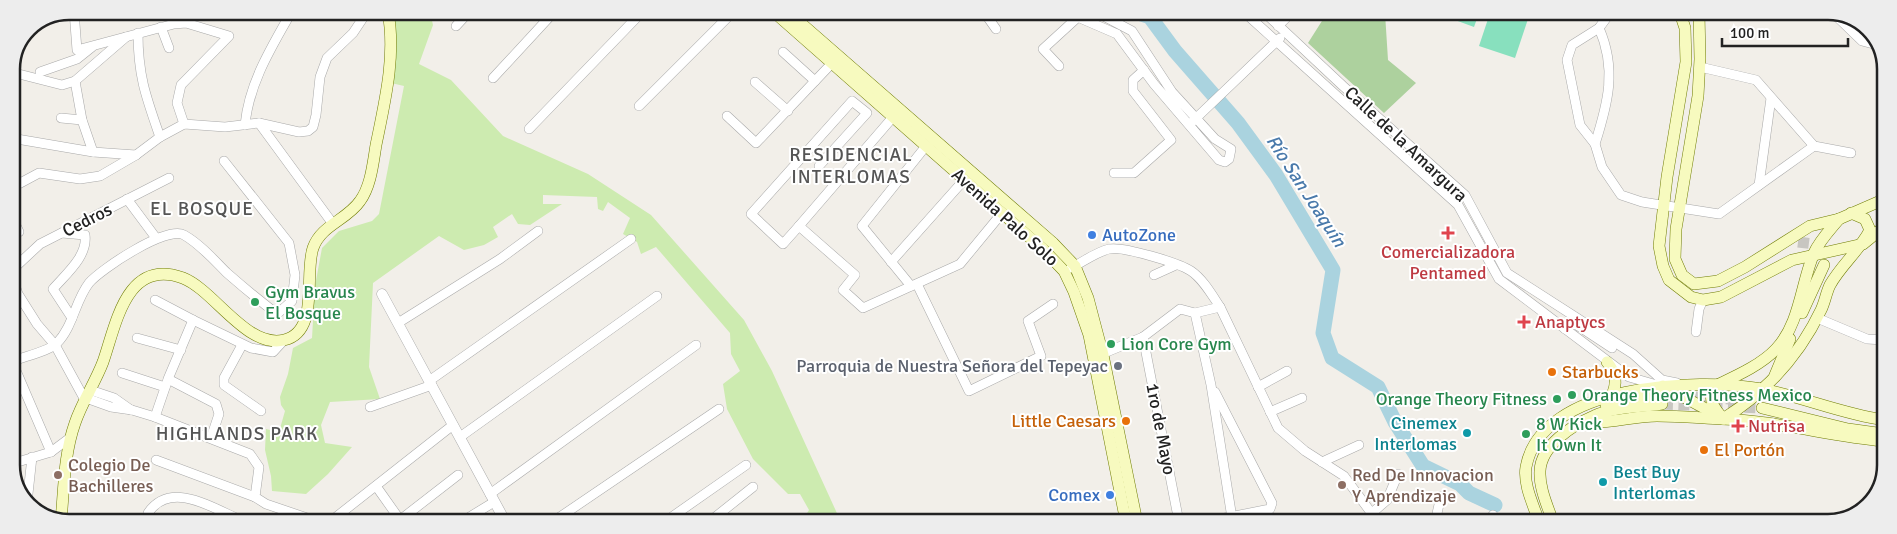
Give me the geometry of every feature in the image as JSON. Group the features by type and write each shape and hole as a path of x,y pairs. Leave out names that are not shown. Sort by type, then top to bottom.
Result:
{"main road":[{"path":"62,514 66,463 71,437 102,363 118,314 128,294 140,281 153,275 181,277 195,284 242,326 263,337 284,340 296,335 302,327 308,311 313,248 318,237 359,203 370,177 389,81 390,20"},
{"name":"Avenida Palo Solo","path":"785,20 836,58 867,94 1042,248 1069,269"},
{"name":"Avenida Palo Solo","path":"796,20 836,58 1053,243 1088,298 1130,514"},
{"path":"1682,20 1685,28 1686,62 1663,206 1659,246 1665,274 1683,293 1703,300 1730,294 1792,260 1863,244"},
{"path":"1699,20 1700,66 1698,96 1680,208 1675,259 1682,275 1706,290 1720,288 1798,242"},
{"path":"1694,284 1708,283 1730,276 1810,226 1839,219 1877,202"},
{"path":"1851,213 1865,219 1870,230 1863,244"},
{"path":"1723,419 1713,406 1711,399 1715,386 1737,376 1775,350 1784,339 1813,255 1819,243 1839,219"},
{"path":"1774,379 1786,368 1799,350 1817,318 1830,285 1863,244 1877,233"},
{"path":"1792,260 1799,268 1803,288"},
{"path":"1762,399 1774,379 1824,266"},
{"path":"1607,362 1614,370 1616,378 1611,397"},
{"path":"1551,514 1540,471 1543,458 1560,436 1593,416 1662,395 1684,385 1715,386 1829,417 1877,424"},
{"path":"1536,514 1528,488 1526,470 1530,453 1539,436 1565,414 1633,390 1662,395 1723,419"},
{"path":"1565,414 1578,414 1596,407 1662,395"},
{"path":"1762,399 1848,429 1877,433"},
{"path":"1723,419 1739,409 1762,399 1877,419"},
{"path":"1585,422 1597,423 1657,416 1723,419 1798,427 1850,438 1877,440"}],"street":[{"path":"75,20 77,50 128,35 186,23 229,36 181,85 177,103 184,124"},
{"path":"245,126 247,102 269,51 287,20"},
{"path":"20,183 39,173 80,179 100,176 136,155 160,137 184,124 225,127 259,123 299,132 308,131 313,127 320,77 326,58 354,33 362,20"},
{"path":"456,26 462,20"},
{"path":"493,78 547,20"},
{"path":"530,129 634,20"},
{"path":"639,106 725,20"},
{"path":"990,20 996,29"},
{"path":"1059,66 1043,49 1075,20"},
{"path":"1085,20 1117,34 1189,126 1219,160 1225,162 1229,159 1231,149 1215,139 1172,92 1151,63 1132,31 1111,20"},
{"name":"Calle de la Amargura","path":"1253,20 1462,211 1499,280 1607,362 1629,377 1642,382 1662,395"},
{"name":"Calle de la Amargura","path":"1272,20 1443,173 1468,200 1507,273 1633,354 1653,373"},
{"path":"1278,26 1284,20"},
{"path":"1605,20 1600,28 1572,46 1567,60 1580,125 1595,144 1602,167 1621,195 1663,206 1718,214 1814,146"},
{"path":"1843,23 1862,41 1869,42"},
{"path":"161,27 169,48"},
{"path":"1595,144 1603,120 1610,77 1608,47 1600,28"},
{"path":"138,33 138,60 143,88 160,137"},
{"path":"1189,126 1194,117 1286,33"},
{"path":"20,74 62,85 75,82 128,35"},
{"path":"1128,48 1130,42 1134,40 1139,41"},
{"path":"40,72 77,59 94,45"},
{"path":"783,52 815,81"},
{"path":"727,116 756,143 836,58"},
{"path":"1700,66 1756,80 1814,146 1851,153"},
{"path":"1114,173 1134,173 1171,140 1133,91 1133,80 1144,70"},
{"path":"75,82 82,120 93,152"},
{"path":"756,82 788,111"},
{"path":"858,106 867,94"},
{"path":"1759,185 1772,98"},
{"path":"819,166 867,113 852,100 751,214 783,244 893,117"},
{"path":"61,118 82,120"},
{"path":"259,123 333,224"},
{"path":"20,140 93,152 136,155"},
{"path":"926,146 862,226 891,262 914,285 970,391 1041,356 1028,320 1053,304"},
{"path":"20,358 55,345 65,333 89,283 102,271 156,238 174,232 183,234 277,314 292,301 295,275 289,243 224,161"},
{"path":"1434,184 1443,173"},
{"name":"Cedros","path":"20,263 40,244 168,178"},
{"path":"891,262 964,180"},
{"path":"127,199 156,238"},
{"path":"799,226 855,275 843,290 863,308 960,264 1002,212"},
{"path":"398,323 500,259 538,231"},
{"path":"62,233 85,235 86,242 81,257 53,289 72,318"},
{"path":"370,407 430,383 631,239"},
{"path":"1069,269 1110,249 1136,252 1191,271 1210,292 1220,307 1278,428 1322,462 1344,476 1372,513 1388,500 1398,474"},
{"path":"1154,275 1176,265"},
{"path":"382,294 501,514"},
{"path":"460,438 657,296"},
{"path":"20,297 37,324 55,345 87,396 111,407 132,410 156,418 250,454 256,459 259,467 255,497"},
{"path":"155,300 242,345 258,350 273,352 278,349 284,340"},
{"path":"1696,332 1699,309 1703,300"},
{"path":"1099,356 1143,337 1180,309 1195,313 1220,307"},
{"path":"1195,313 1211,386 1231,514"},
{"path":"1817,318 1867,338 1877,339"},
{"path":"156,418 167,383 194,320"},
{"name":"Calle de la Amargura","path":"1565,329 1570,324 1577,325 1662,380 1684,385"},
{"name":"1ro de Mayo","path":"1143,337 1177,514"},
{"path":"137,338 181,350"},
{"path":"242,345 224,378 224,385 261,411"},
{"path":"472,514 696,345"},
{"path":"1258,387 1287,371"},
{"path":"122,373 167,383 216,404 218,414 211,438"},
{"path":"20,380 51,452"},
{"path":"1211,386 1272,504 1270,509 1249,514"},
{"path":"1270,412 1302,398"},
{"path":"564,514 719,409"},
{"path":"340,514 453,425"},
{"path":"20,461 51,452 71,437"},
{"path":"1322,462 1359,445"},
{"path":"28,492 32,457"},
{"path":"156,460 295,514"},
{"path":"677,514 746,466"},
{"path":"408,514 458,475"},
{"path":"376,486 396,514"},
{"path":"719,514 753,487"},
{"path":"148,513 155,504 165,498 182,496 226,514"},
{"path":"1436,514 1441,496"}],"green space":[{"path":"390,20 432,20 433,25 419,64 451,80 503,136 588,174 651,215 744,320 772,371 837,514 806,514 809,510 800,494 788,494 753,459 727,409 723,384 740,371 731,354 730,333 656,247 641,254 637,242 623,234 630,218 608,202 603,211 598,209 597,197 543,195 543,204 562,204 530,225 518,224 512,214 493,227 498,237 484,245 464,250 439,236 373,283 369,367 380,399 330,402 321,425 325,443 352,447 328,474 306,494 272,491 271,476 265,450 266,429 279,432 285,411 281,405 280,397 288,374 293,348 312,338 315,286 322,248 339,231 372,221 379,214 404,86 391,83"},
{"path":"1323,20 1385,20 1388,60 1416,83 1384,113 1308,43"},
{"path":"1455,20 1476,20 1474,27"},
{"path":"1488,20 1528,20 1515,58 1479,46"}],"waterway":[{"name":"Río San Joaquín","path":"1152,20 1175,51 1238,123 1276,175 1333,270 1323,333 1332,358 1378,387 1395,422 1423,466 1460,484 1469,493 1495,505"}],"tunnel":[{"path":"1798,242 1814,244 1821,254"},
{"path":"1660,395 1762,401"},
{"path":"1662,404 1762,408"}],"place":[{"name":"Comercializadora Pentamed","path":"1448,233"},
{"name":"AutoZone","path":"1092,235"},
{"name":"Gym Bravus El Bosque","path":"255,302"},
{"name":"Anaptycs","path":"1524,322"},
{"name":"Lion Core Gym","path":"1111,344"},
{"name":"Parroquia de Nuestra Señora del Tepeyac","path":"1118,366"},
{"name":"Starbucks","path":"1552,372"},
{"name":"Orange Theory Fitness Mexico","path":"1572,395"},
{"name":"Orange Theory Fitness","path":"1557,399"},
{"name":"Little Caesars","path":"1126,421"},
{"name":"Nutrisa","path":"1738,426"},
{"name":"Cinemex Interlomas","path":"1467,433"},
{"name":"8 W Kick It Own It","path":"1526,434"},
{"name":"El Portón","path":"1704,450"},
{"name":"Colegio De Bachilleres","path":"58,475"},
{"name":"Best Buy Interlomas","path":"1603,482"},
{"name":"Red De Innovacion Y Aprendizaje","path":"1342,485"},
{"name":"Comex","path":"1110,495"}],"district":[{"name":"RESIDENCIAL INTERLOMAS","path":"851,166"},
{"name":"EL BOSQUE","path":"202,209"},
{"name":"HIGHLANDS PARK","path":"237,434"}]}
